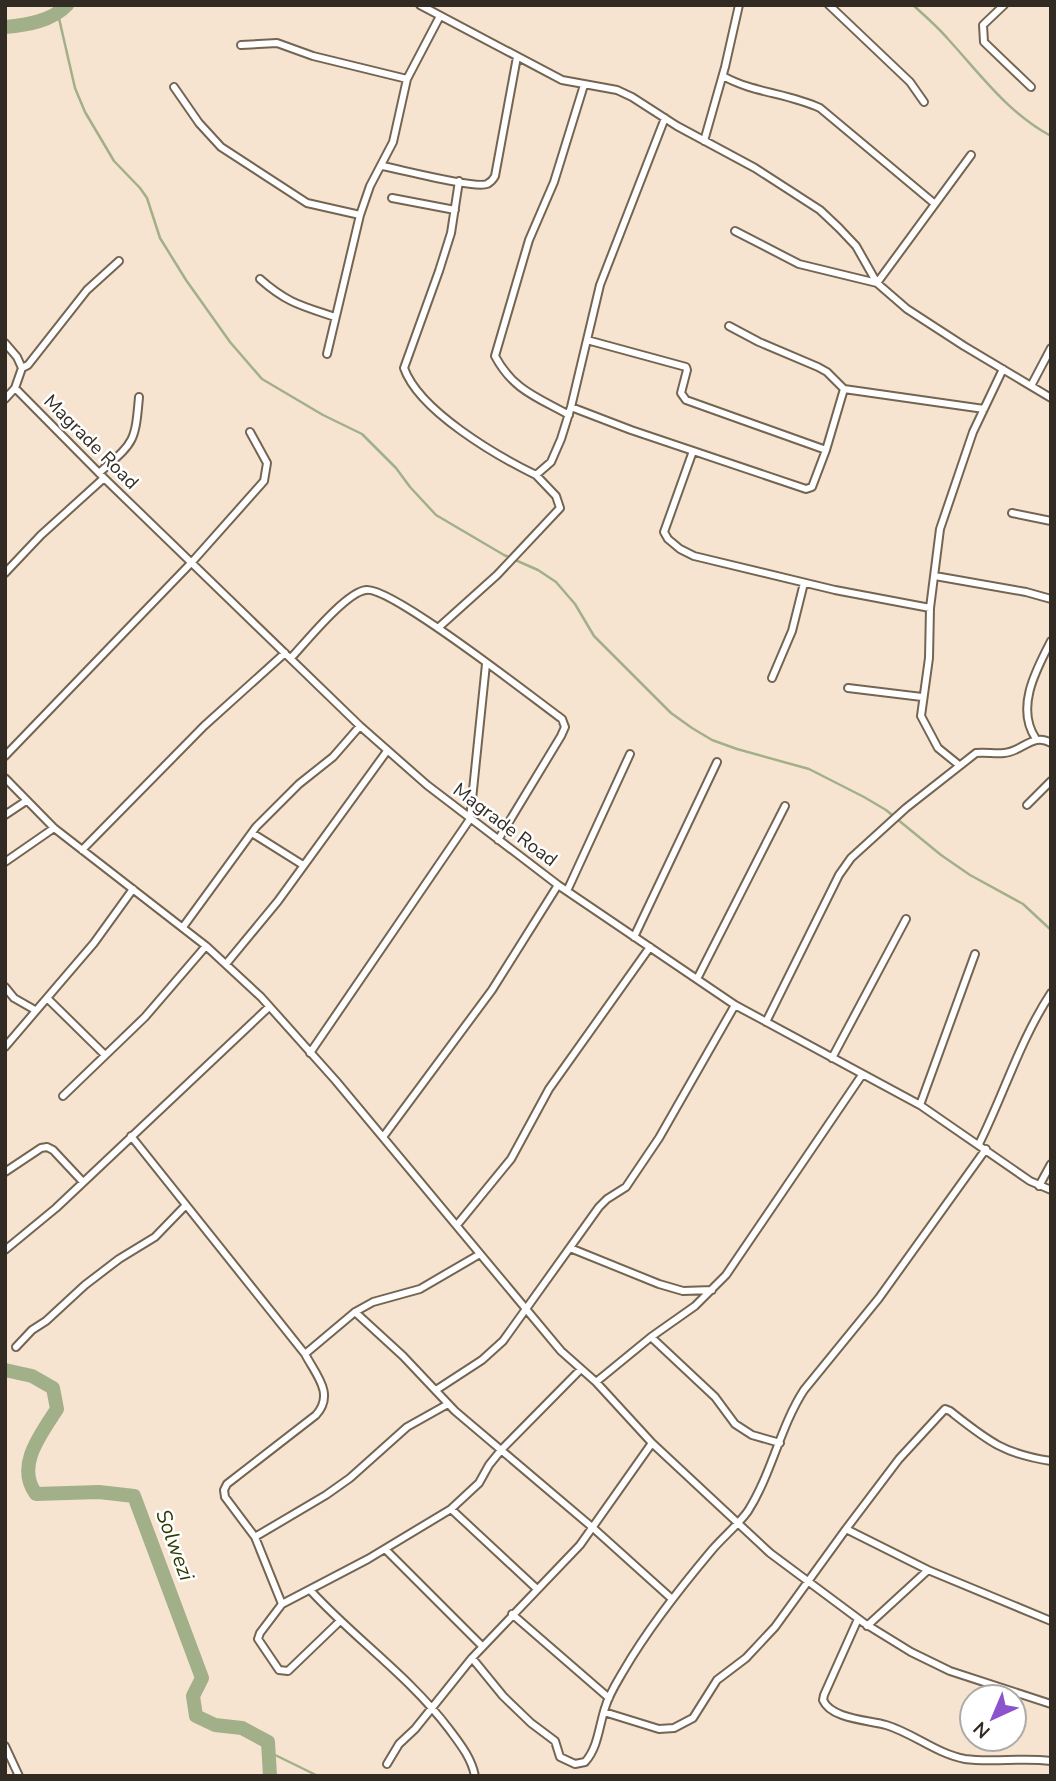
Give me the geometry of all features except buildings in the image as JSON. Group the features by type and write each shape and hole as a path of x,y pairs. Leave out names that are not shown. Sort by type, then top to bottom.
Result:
{"street":[{"path":"420,5 562,80 617,90 755,168 820,210 856,246 877,283 906,309 1051,398"},
{"path":"704,141 723,76 739,5"},
{"path":"829,5 910,82 924,102"},
{"path":"1004,5 983,25 984,42 1031,87"},
{"path":"327,354 360,215 370,186 393,142 408,79 440,16"},
{"path":"241,45 277,43 313,56 408,79"},
{"path":"382,166 485,185 495,176 517,57"},
{"path":"723,76 748,88 820,108 935,204"},
{"path":"569,415 516,385 495,356 529,240 554,182 584,85"},
{"path":"174,87 199,123 221,147 307,203 360,215"},
{"path":"536,475 551,461 572,407 600,285 665,118"},
{"path":"877,283 971,155"},
{"path":"439,628 497,575 560,508 556,496 536,475 493,452 454,425 429,403 404,368 451,233 459,181"},
{"path":"392,198 454,209"},
{"path":"735,231 799,264 877,283"},
{"path":"22,368 28,365 87,290 119,261"},
{"path":"260,279 293,304 335,317"},
{"path":"729,326 818,367 844,389 984,409"},
{"path":"587,340 686,367 681,393 686,400 826,450"},
{"path":"5,343 22,368 15,388 5,399"},
{"path":"1031,386 1051,348"},
{"path":"959,765 938,748 921,716 929,658 930,608 940,528 973,432 1003,369"},
{"name":"Magrade Road","path":"15,388 360,726 470,819 558,885 735,1005 920,1105 1039,1186 1051,1190"},
{"path":"572,407 806,489 816,482 844,389"},
{"path":"5,573 128,447 134,438 139,397"},
{"path":"5,757 192,562 264,481 267,463 250,432"},
{"path":"693,451 664,532 680,549 694,556 804,583 930,608"},
{"path":"1012,513 1051,522"},
{"path":"934,576 1051,599"},
{"path":"772,678 792,631 804,583"},
{"path":"82,850 204,726 288,656 338,608 366,590 378,592 439,628 565,723 555,746 498,840"},
{"path":"1036,739 1027,724 1028,695 1051,641"},
{"path":"310,1053 470,819 486,664"},
{"path":"848,688 922,697"},
{"path":"183,927 275,806 333,757 360,726"},
{"path":"766,1022 839,875 865,844 906,807 976,753 1012,752 1036,739 1045,739 1051,743"},
{"path":"226,964 278,901 387,751"},
{"path":"567,891 630,754"},
{"path":"634,937 717,762"},
{"path":"5,778 54,828 206,946 269,1007 383,1137 561,1351 596,1382 652,1443 737,1523 808,1583 867,1626 911,1652 950,1671 1051,1704"},
{"path":"1027,805 1051,781"},
{"path":"5,815 26,802"},
{"path":"697,979 785,806"},
{"path":"5,862 54,828"},
{"path":"252,833 303,865"},
{"path":"383,1137 492,989 558,885"},
{"path":"5,1047 94,943 133,889"},
{"path":"832,1058 906,919"},
{"path":"63,1096 145,1017 206,946"},
{"path":"457,1225 510,1158 549,1089 650,947"},
{"path":"920,1105 975,954"},
{"path":"5,987 14,998 35,1010"},
{"path":"472,1658 503,1696 551,1738 560,1757 567,1762 580,1764 589,1759 609,1698 636,1650 672,1599 747,1513 780,1443 788,1418 804,1390 878,1298 982,1146 1030,1028 1051,993"},
{"path":"47,998 105,1055"},
{"path":"436,1390 494,1350 527,1310 599,1207 626,1187 659,1138 735,1005"},
{"path":"5,1250 83,1182 269,1007"},
{"path":"596,1382 651,1337 695,1306 726,1275 862,1075"},
{"path":"131,1136 305,1354 323,1388 326,1398 316,1415 226,1484 223,1490 225,1497 255,1537 282,1604"},
{"path":"5,1172 47,1147 83,1182"},
{"path":"1039,1186 1051,1164"},
{"path":"16,1347 85,1285 119,1259 155,1237 186,1205"},
{"path":"570,1248 682,1291 712,1290"},
{"path":"305,1354 355,1312 373,1301 420,1289 480,1254"},
{"path":"355,1312 403,1356 448,1404 672,1599"},
{"path":"651,1337 715,1397 735,1424 752,1435 780,1443"},
{"path":"340,1621 288,1671 279,1670 258,1639 282,1604 311,1591 451,1509 479,1483 502,1449 580,1370"},
{"path":"255,1537 326,1495 350,1478 407,1427 448,1404"},
{"path":"604,1712 659,1729 674,1728 693,1718 717,1680 762,1643 846,1529 900,1460 945,1409 1009,1452 1051,1461"},
{"path":"387,1764 399,1744 482,1646 576,1550 652,1443"},
{"path":"451,1509 537,1589"},
{"path":"846,1529 928,1570 1051,1621"},
{"path":"385,1549 482,1646"},
{"path":"867,1626 928,1570"},
{"path":"311,1591 340,1621 408,1681 432,1707 470,1758 475,1776"},
{"path":"512,1614 609,1698"},
{"path":"858,1619 824,1695 826,1706 845,1715 897,1728 962,1759 1030,1758 1051,1761"},
{"path":"5,1745 19,1776"}],"waterway":[{"name":"Solwezi","path":"5,27 47,18 67,5"},
{"path":"913,5 940,30 1008,105 1051,136"},
{"path":"58,14 75,88 85,112 114,161 147,198 160,238 186,280 230,342 262,379 323,415 362,434 396,468 436,515 556,582 575,604 594,636 671,713 692,728 712,740 737,749 809,769 864,797 886,810 970,875 1023,904 1051,930"},
{"name":"Solwezi","path":"5,1370 32,1376 53,1388 57,1409 38,1439 29,1461 30,1483 36,1494 99,1492 134,1496 202,1678 193,1696 196,1716 215,1725 242,1728 268,1742 270,1776"},
{"path":"269,1752 318,1776"}]}
